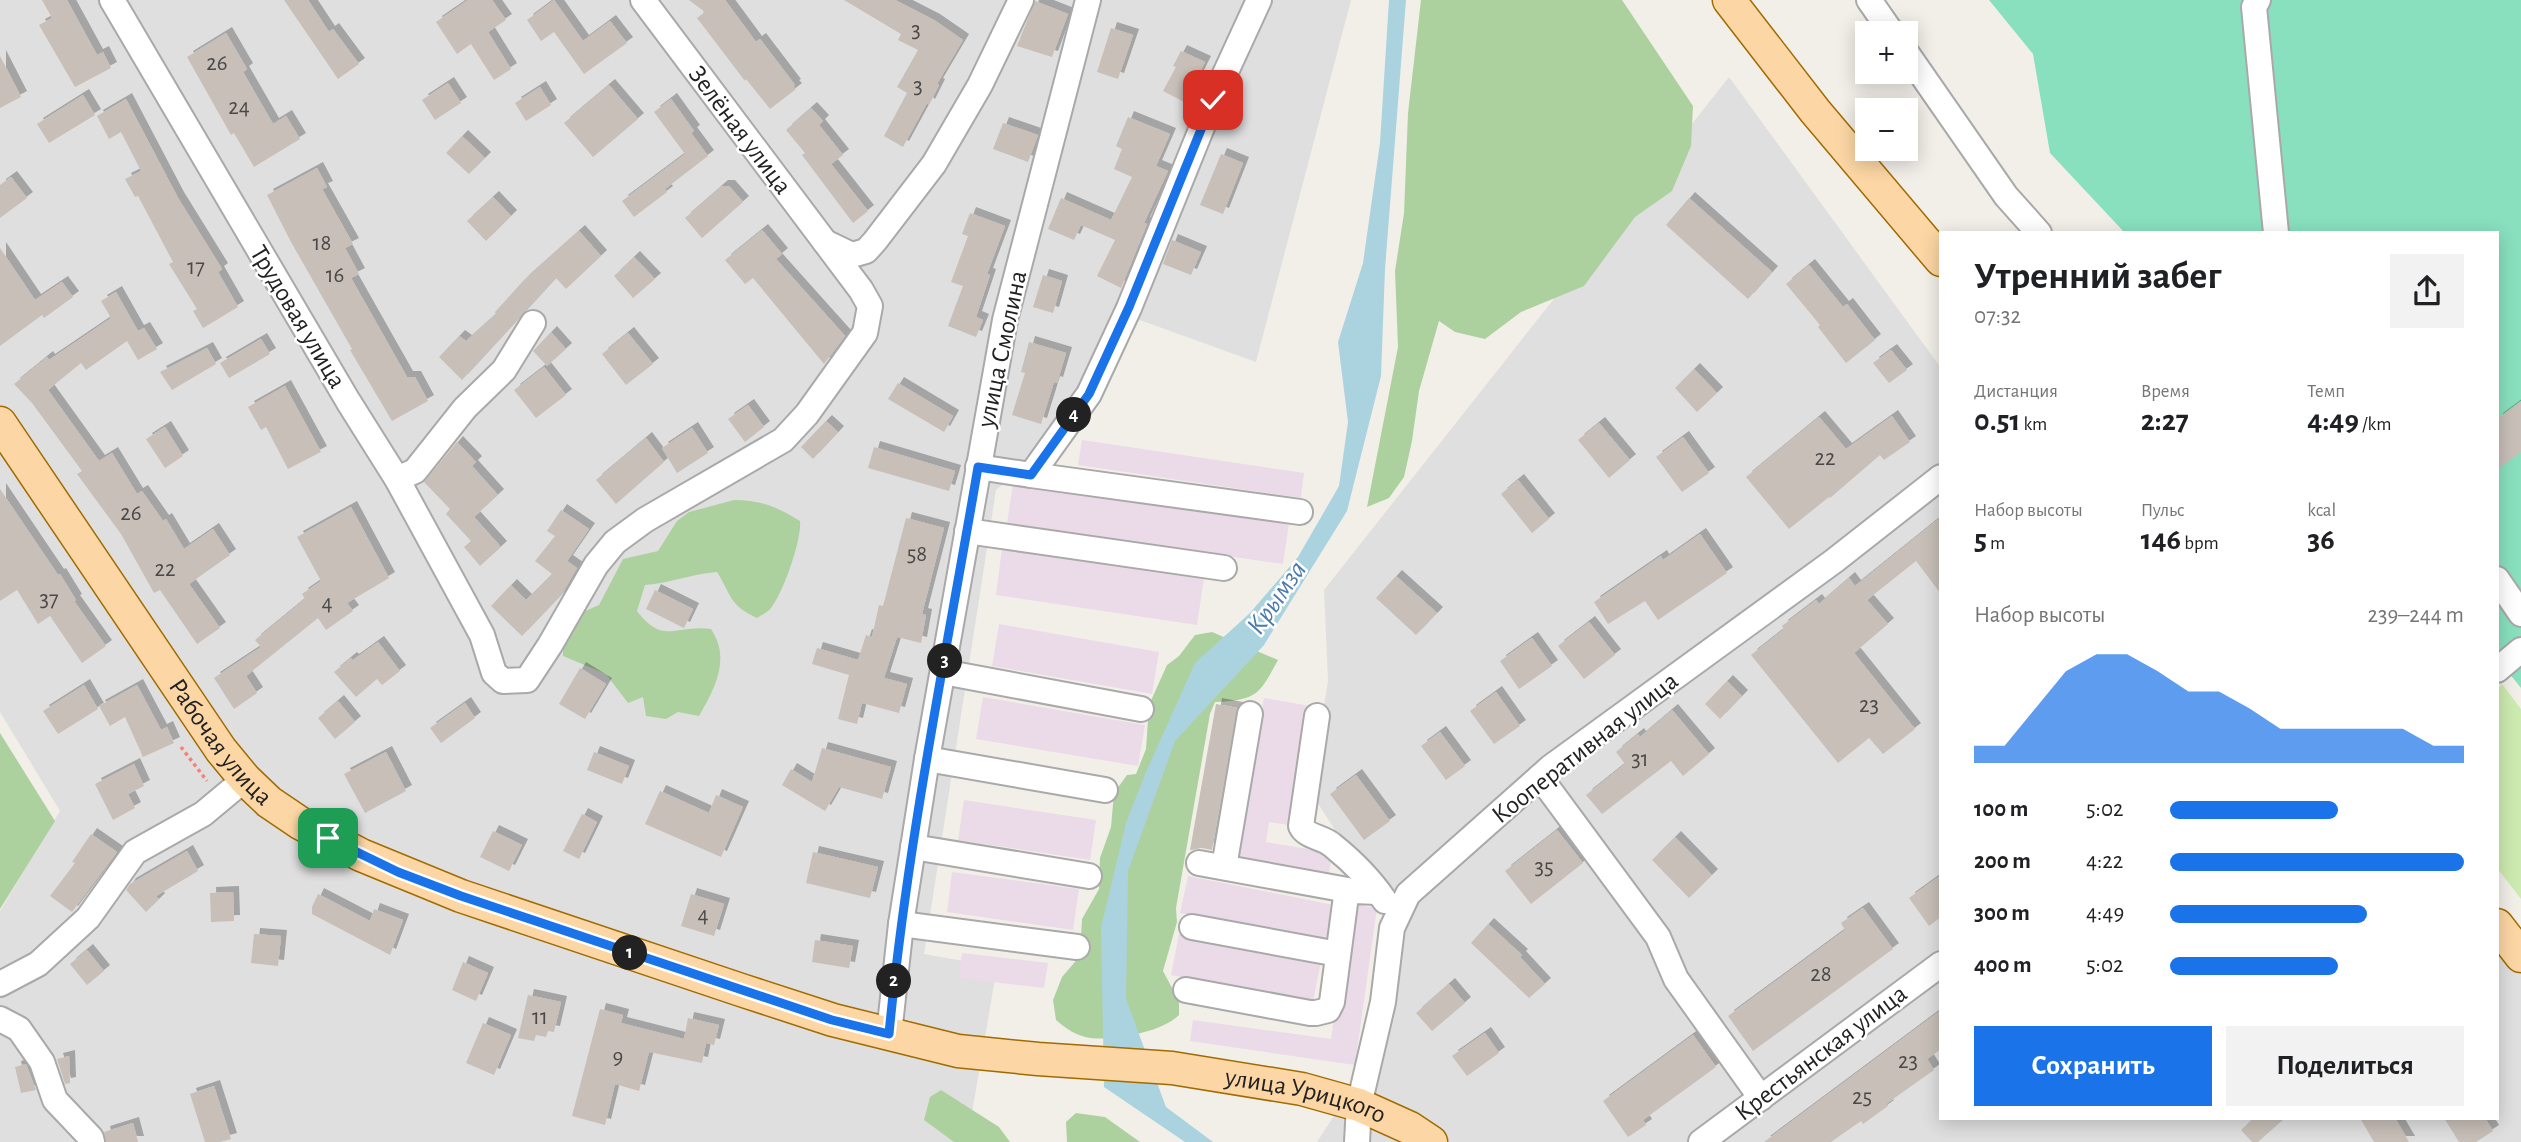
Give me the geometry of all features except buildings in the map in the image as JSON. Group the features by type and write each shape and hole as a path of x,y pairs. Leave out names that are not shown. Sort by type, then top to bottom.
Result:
{"main road":[{"path":"1729,0 1815,111 1939,258"},
{"name":"Рабочая улица","path":"0,423 221,750 233,789 269,802 300,823 398,872 461,896 729,986 832,1020 958,1051 1038,1059"},
{"path":"2499,928 2521,956"},
{"name":"улица Урицкого","path":"1038,1059 1172,1068 1302,1089 1359,1105 1410,1128 1431,1142"}],"street":[{"name":"Трудовая улица","path":"112,0 341,390 397,479 482,635"},
{"name":"Зелёная улица","path":"482,635 494,673 503,681 527,680 596,565 615,542 645,520 783,440 807,414 865,333 870,306 643,0"},
{"path":"831,251 852,255 866,251 876,241 934,164 981,85 1021,0"},
{"name":"улица Смолина","path":"889,1034 901,924 927,760 1005,320 1088,0"},
{"path":"1031,475 1089,394 1129,307 1213,100 1259,0"},
{"path":"1869,0 1884,21"},
{"path":"2258,0 2255,7 2276,231"},
{"path":"1918,69 2006,196 2037,231"},
{"path":"397,479 415,471 464,408 504,370 533,323"},
{"path":"978,467 1300,512"},
{"name":"Кооперативная улица","path":"1357,1142 1359,1105 1383,1002 1392,928 1408,894 1540,777 1834,561 1939,479"},
{"path":"967,531 1224,568"},
{"path":"2499,582 2521,614"},
{"path":"2499,668 2521,650"},
{"path":"943,672 1141,709"},
{"path":"1224,867 1250,714"},
{"path":"1317,716 1301,826 1307,833 1331,843 1366,876 1387,904 1392,928"},
{"path":"927,760 1105,790"},
{"path":"1540,777 1658,937 1676,979 1760,1098"},
{"path":"0,984 38,964 88,918 135,852 203,814 233,789"},
{"path":"913,847 1089,876"},
{"path":"1199,863 1353,891 1378,892"},
{"path":"1186,990 1316,1013 1328,1010 1332,1002 1346,896 1353,891"},
{"path":"901,924 1077,947"},
{"path":"1192,927 1338,954"},
{"name":"Крестьянская улица","path":"1701,1142 1939,965"},
{"path":"0,1019 19,1029 42,1062 55,1100 92,1142"}],"path":[{"path":"181,747 233,789"}],"shaded area":[{"path":"0,0 1351,0 1256,362 1137,319 1087,417 996,490 924,954 997,967 967,1142 0,1142 0,911 60,811 0,712"},
{"path":"1729,77 1939,365 1939,1120 2499,1120 2499,941 2521,968 2521,1142 1317,1142 1361,1074 1384,907 1310,791 1328,681 1324,590"},
{"path":"1082,440 1304,473 1301,498 1078,465"},
{"path":"1013,483 1289,523 1283,564 1007,524"},
{"path":"1002,548 1204,578 1197,625 996,595"},
{"path":"999,624 1159,652 1152,694 992,666"},
{"path":"983,697 1145,725 1138,766 976,739"},
{"path":"1264,698 1310,706 1289,825 1269,822 1266,842 1332,853 1329,874 1236,858"},
{"path":"964,800 1096,820 1090,860 958,840"},
{"path":"952,872 1079,889 1073,930 947,912"},
{"path":"1188,876 1334,905 1326,943 1180,913"},
{"path":"1351,904 1377,908 1355,1065 1190,1041 1193,1020 1331,1039"},
{"path":"1179,934 1321,961 1313,1002 1171,975"},
{"path":"962,953 1048,963 1044,988 959,978"}],"green space":[{"path":"1421,0 1622,0 1693,106 1691,146 1672,191 1635,217 1584,286 1521,312 1485,339 1455,332 1439,321 1419,391 1404,477 1389,498 1367,507 1398,347 1395,271 1404,213 1408,113"},
{"path":"1989,0 2521,0 2521,688 2499,660 2499,231 2123,231 2050,153 2033,54"},
{"path":"734,500 768,505 800,521 795,553 786,579 771,608 757,618 736,604 717,572 645,585 637,611 646,622 663,631 711,629 720,651 715,684 699,716 678,712 666,719 646,716 643,697 628,703 606,674 563,656 563,642 583,612 599,605 623,559 658,551 677,521 689,512"},
{"path":"1212,632 1278,660 1266,681 1255,693 1240,700 1215,702 1210,714 1176,908 1177,922 1163,971 1179,1001 1179,1015 1150,1031 1124,1037 1100,1039 1081,1036 1056,1020 1053,1000 1062,977 1080,956 1082,919 1099,889 1100,858 1111,827 1114,793 1127,775 1136,774 1146,749 1149,705 1167,665 1179,656 1195,635"},
{"path":"2502,684 2521,709 2521,899 2499,871 2499,688"},
{"path":"0,733 55,821 0,909"},
{"path":"941,1090 999,1127 1010,1142 954,1142 924,1120 930,1097"},
{"path":"1076,1113 1105,1117 1140,1142 1067,1142 1066,1122"}],"water":[{"name":"Крымза","path":"1389,0 1406,0 1385,269 1381,376 1347,511 1264,645 1175,741 1128,871 1126,999 1166,1107 1213,1142 1185,1142 1104,1087 1101,928 1126,823 1195,663 1250,613 1298,557 1339,486 1348,422 1338,342 1363,263 1380,143"}],"route":[{"path":"328,838 398,872 461,896 832,1020 889,1034 901,924 913,847 978,467 1031,475 1089,394 1129,307 1213,100"}]}
